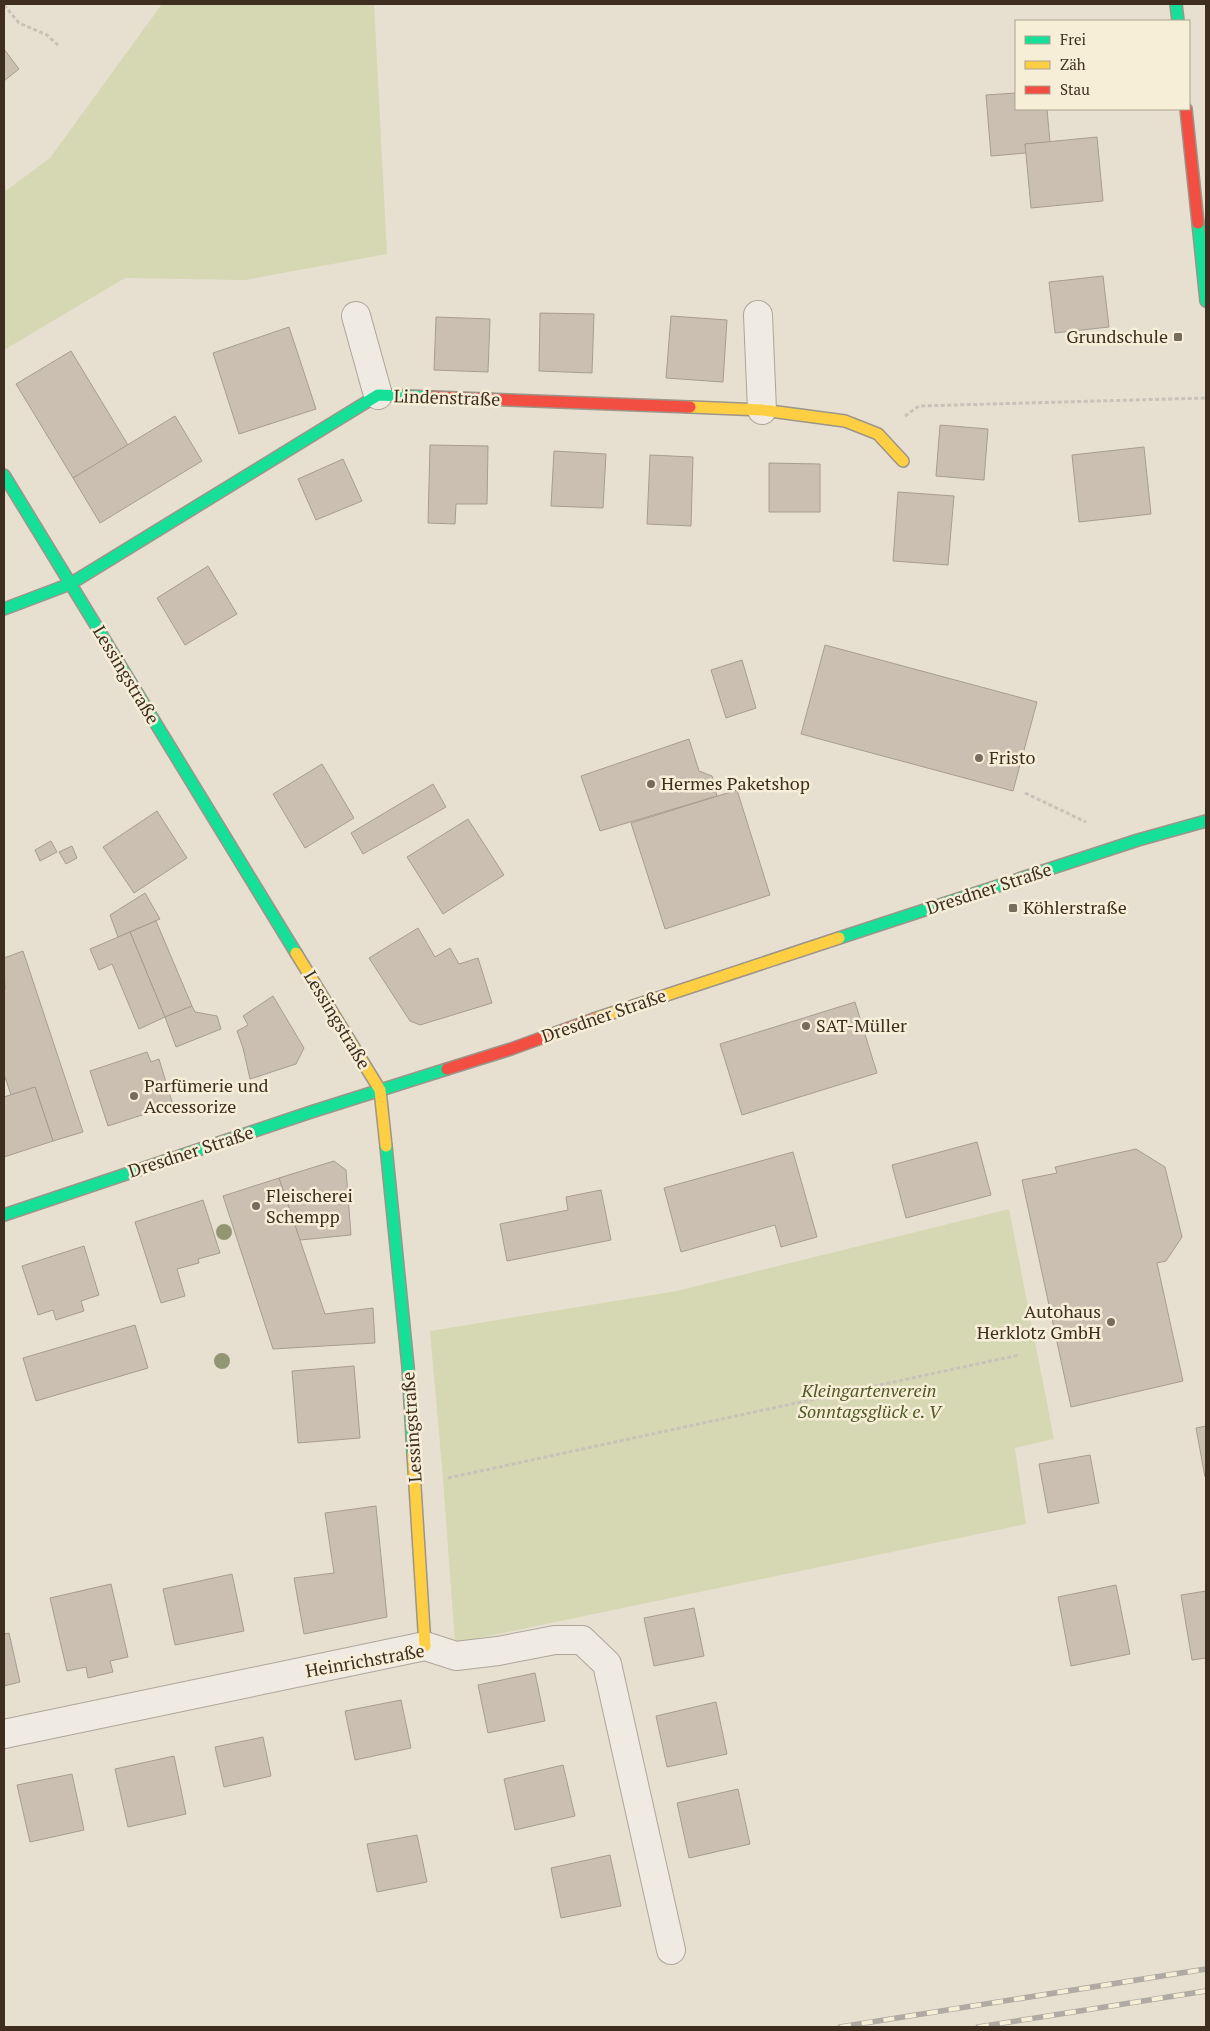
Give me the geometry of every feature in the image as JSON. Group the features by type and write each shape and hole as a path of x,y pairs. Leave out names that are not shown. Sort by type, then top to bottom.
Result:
{"street":[{"path":"1176,4 1178,20"},
{"path":"1186,110 1206,301"},
{"path":"758,315 762,410"},
{"path":"356,316 378,395"},
{"name":"Lindenstraße","path":"4,609 70,584 378,395 762,410 845,420 878,434 903,461"},
{"name":"Lessingstraße","path":"4,475 380,1090 408,1367 426,1646"},
{"name":"Dresdner Straße","path":"4,1215 380,1090 511,1049 645,1001 1129,844 1206,821"},
{"name":"Heinrichstraße","path":"4,1734 426,1646 456,1656 498,1651 555,1640 582,1640 607,1664 671,1950"}],"path":[{"path":"4,5 19,22 47,35 59,46"},
{"path":"878,434 919,406 1206,398"},
{"path":"1025,793 1129,844"},
{"path":"416,1486 1019,1355"}],"green space":[{"path":"162,4 374,4 387,254 245,280 125,278 4,350 4,192 50,158"},
{"name":"Kleingartenverein Sonntagsglück e. V","path":"1009,1209 1054,1439 1015,1448 1026,1524 455,1643 430,1331 677,1291"}],"building":[{"path":"4,49 19,69 4,81"},
{"path":"1015,93 1015,110 1047,110 1050,142 1025,144 1026,153 991,156 986,95"},
{"path":"1097,137 1103,201 1031,208 1025,144"},
{"path":"1103,276 1109,327 1055,333 1049,282"},
{"path":"540,313 594,314 592,373 539,371"},
{"path":"671,316 727,320 723,382 666,378"},
{"path":"436,317 490,319 488,372 434,370"},
{"path":"289,327 316,409 239,434 213,353"},
{"path":"71,351 128,445 73,478 16,384"},
{"path":"175,416 202,461 100,523 73,478"},
{"path":"940,425 988,429 984,480 936,476"},
{"path":"430,445 488,446 487,504 456,504 455,524 428,523"},
{"path":"1144,447 1151,514 1079,522 1072,455"},
{"path":"554,451 606,454 603,508 551,506"},
{"path":"650,455 693,457 691,526 647,524"},
{"path":"343,459 362,501 316,520 298,479"},
{"path":"769,463 820,464 820,512 769,512"},
{"path":"898,492 954,496 948,565 893,561"},
{"path":"208,566 237,614 185,645 157,598"},
{"path":"825,645 1037,702 1013,791 801,734"},
{"path":"742,660 756,708 726,718 711,670"},
{"path":"689,739 699,771 712,776 717,796 600,831 581,776"},
{"path":"322,764 354,818 305,848 273,794"},
{"path":"433,784 446,807 363,854 351,833"},
{"path":"737,790 770,895 665,929 631,823"},
{"path":"157,811 187,858 134,893 103,847"},
{"path":"468,819 504,875 443,914 407,857"},
{"path":"51,841 57,852 40,861 35,850"},
{"path":"72,846 77,858 66,864 59,852"},
{"path":"145,893 160,919 118,937 110,915"},
{"path":"156,921 192,1006 165,1017 130,932"},
{"path":"418,928 435,957 450,948 459,964 478,958 492,1003 420,1025 410,1021 369,958"},
{"path":"130,932 165,1017 139,1029 112,964 99,970 90,949"},
{"path":"23,951 83,1132 53,1141 35,1087 11,1095 4,1074 4,958"},
{"path":"273,996 304,1048 296,1064 250,1079 237,1031 248,1025 243,1016"},
{"path":"855,1002 877,1073 742,1115 720,1044"},
{"path":"192,1006 195,1012 217,1016 221,1029 176,1047 165,1017"},
{"path":"147,1052 151,1062 159,1059 173,1105 108,1126 90,1071"},
{"path":"35,1087 53,1141 4,1157 4,1097"},
{"path":"977,1142 991,1195 906,1218 892,1165"},
{"name":"Autohaus Herklotz GmbH","path":"1136,1149 1165,1167 1182,1237 1166,1261 1157,1263 1183,1381 1071,1407 1022,1180 1057,1173 1055,1167"},
{"path":"793,1152 817,1237 781,1247 775,1225 681,1252 664,1188"},
{"path":"334,1161 346,1170 351,1235 300,1240 279,1178"},
{"path":"279,1178 325,1314 373,1308 375,1343 273,1349 223,1196"},
{"path":"601,1190 611,1240 507,1261 500,1224 568,1210 566,1197"},
{"path":"203,1200 220,1253 198,1259 199,1263 177,1269 185,1296 161,1303 135,1222"},
{"path":"84,1246 99,1295 81,1301 84,1311 56,1320 53,1310 38,1315 22,1266"},
{"path":"135,1325 148,1368 36,1401 23,1358"},
{"path":"354,1366 360,1438 298,1443 292,1371"},
{"path":"1206,1426 1206,1476 1205,1477 1196,1428"},
{"path":"1090,1455 1099,1503 1048,1513 1039,1464"},
{"path":"376,1506 387,1617 304,1634 294,1578 334,1573 325,1513"},
{"path":"232,1574 244,1631 175,1645 163,1589"},
{"path":"111,1584 128,1657 110,1661 113,1672 88,1678 86,1667 67,1671 50,1598"},
{"path":"1116,1585 1130,1654 1071,1666 1058,1597"},
{"path":"1206,1591 1206,1658 1192,1660 1181,1595"},
{"path":"694,1608 704,1656 654,1666 644,1618"},
{"path":"9,1633 20,1682 4,1686 4,1634"},
{"path":"535,1673 545,1721 488,1733 478,1685"},
{"path":"401,1700 411,1748 355,1760 345,1711"},
{"path":"716,1702 727,1754 667,1767 656,1716"},
{"path":"263,1737 271,1776 224,1787 215,1747"},
{"path":"174,1756 186,1814 128,1827 115,1769"},
{"path":"563,1765 575,1816 515,1830 504,1779"},
{"path":"72,1774 84,1830 30,1842 17,1785"},
{"path":"738,1789 750,1844 689,1858 677,1803"},
{"path":"417,1835 427,1882 377,1892 367,1844"},
{"path":"610,1855 621,1906 561,1918 551,1868"}],"railway":[{"path":"840,2027 1206,1969"},
{"path":"978,2027 1206,1991"}],"traffic: fast":[{"path":"1176,4 1178,20"},
{"path":"1198,223 1206,301"},
{"path":"4,609 70,584 378,395 433,397"},
{"path":"4,475 296,953"},
{"path":"839,938 1138,840 1206,821"},
{"path":"4,1215 311,1112 447,1069"},
{"path":"386,1146 408,1367 413,1454"}],"traffic: slow":[{"path":"690,407 762,410 845,421 878,434 903,461"},
{"path":"594,1019 839,938"},
{"path":"296,953 380,1090 386,1146"},
{"path":"413,1454 425,1646"}],"traffic: jam":[{"path":"1186,110 1198,223"},
{"path":"433,397 690,407"},
{"path":"447,1069 511,1049 594,1019"}],"place":[{"name":"Grundschule","path":"1178,337"},
{"name":"Fristo","path":"979,758"},
{"name":"Hermes Paketshop","path":"651,784"},
{"name":"Köhlerstraße","path":"1013,908"},
{"name":"SAT-Müller","path":"806,1026"},
{"name":"Parfümerie und Accessorize","path":"134,1096"},
{"name":"Fleischerei Schempp","path":"256,1206"},
{"name":"Autohaus Herklotz GmbH","path":"1111,1322"}]}
